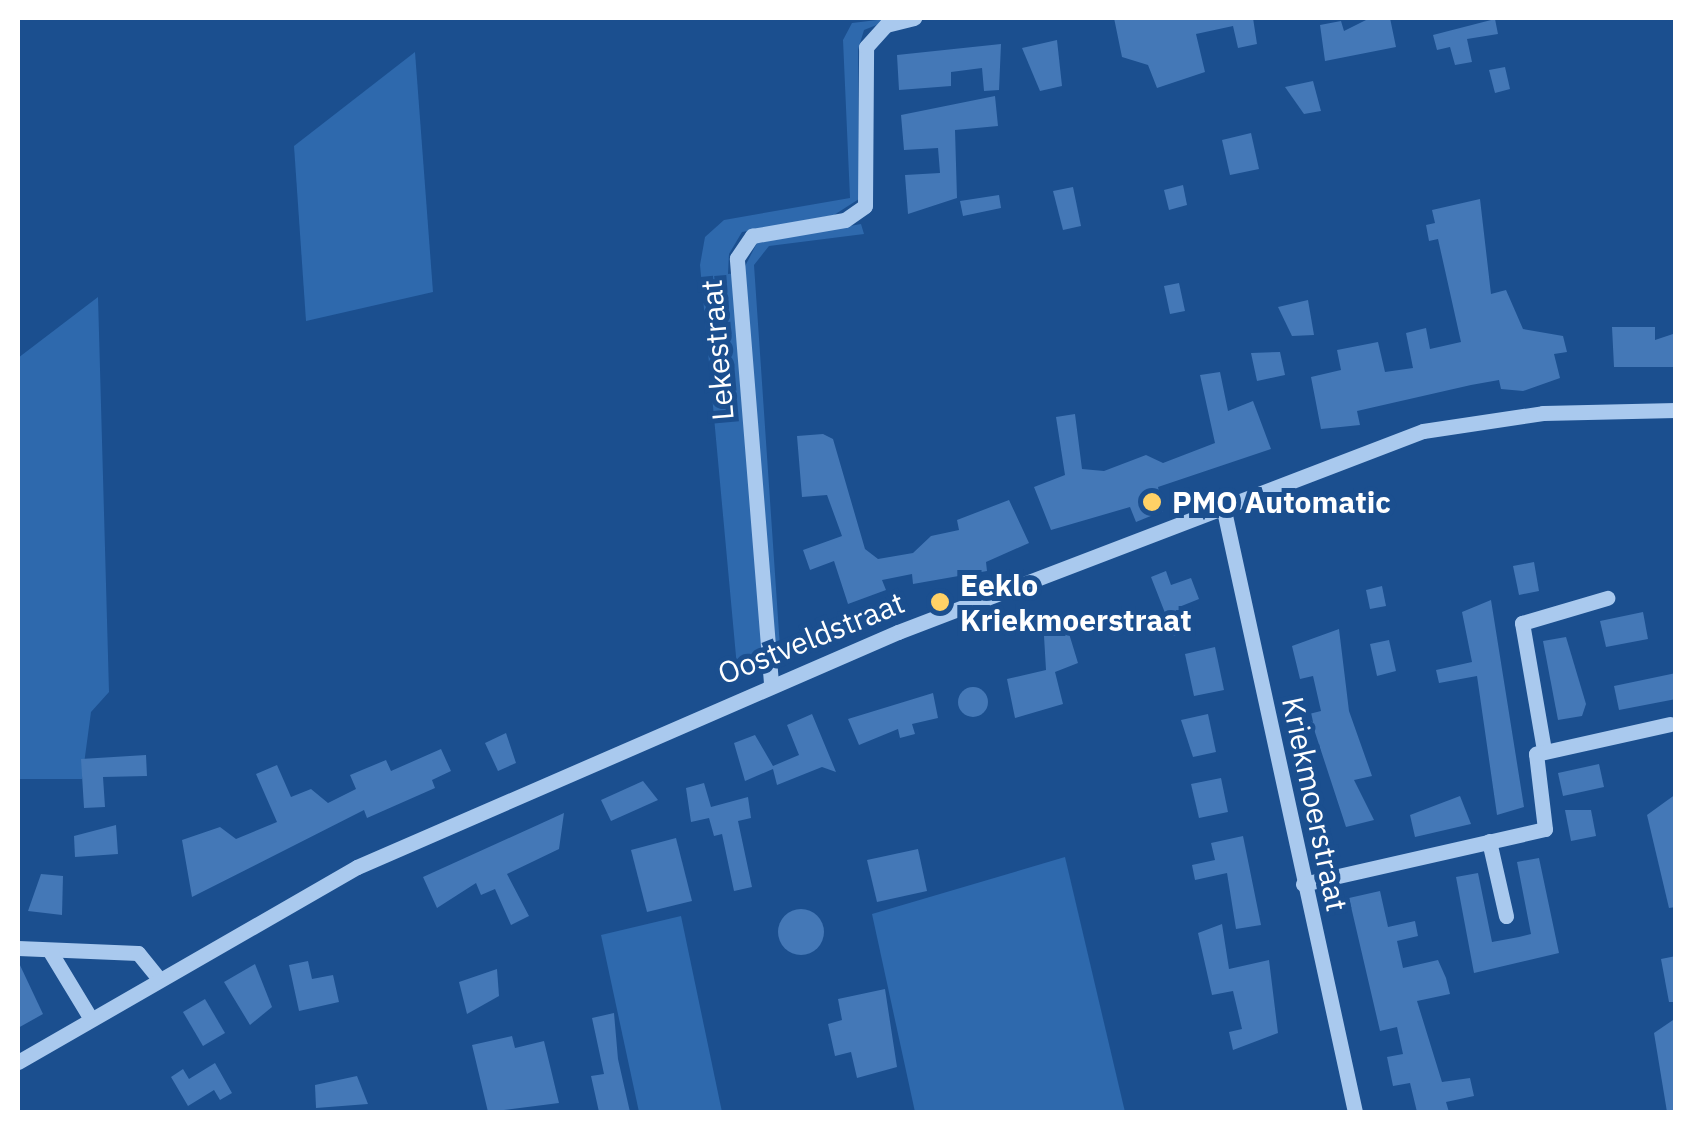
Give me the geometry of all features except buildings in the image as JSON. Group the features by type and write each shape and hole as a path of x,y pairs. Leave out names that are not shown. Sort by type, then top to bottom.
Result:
{"street":[{"name":"Lekestraat","path":"771,683 738,258 752,236 845,220 865,206 866,47 886,25 914,18"},
{"name":"Oostveldstraat","path":"18,1062 358,867 771,683 1223,506 1438,428 1544,412 1676,410"},
{"name":"Kriekmoerstraat","path":"1223,506 1355,1112"},
{"path":"1544,750 1522,623 1606,598"},
{"path":"1303,884 1545,829 1536,754 1670,724"},
{"path":"1489,842 1506,916"},
{"path":"18,948 51,953 138,952 160,979"},
{"path":"51,953 91,1018"}],"shaded area":[{"path":"894,18 864,30 858,50 859,199 834,215 742,232 729,254 728,274 742,272 757,243 861,224 864,234 769,246 754,265 781,662 738,678 700,265 705,237 724,220 850,198 843,40 852,23"},
{"path":"415,52 433,292 306,321 294,146"},
{"path":"98,297 109,692 91,712 82,779 18,779 18,358"},
{"path":"1065,857 1125,1112 915,1112 872,914"},
{"path":"681,916 722,1112 639,1112 601,935"}],"place":[{"name":"PMO Automatic","path":"1152,502"},
{"name":"Eeklo Kriekmoerstraat","path":"940,602"}]}
